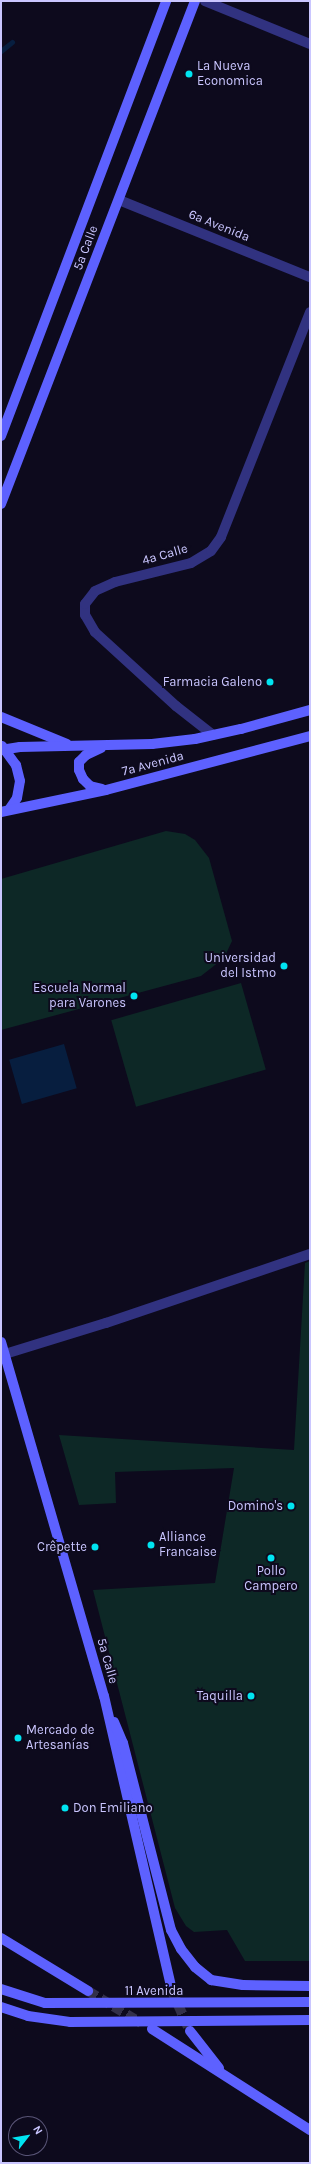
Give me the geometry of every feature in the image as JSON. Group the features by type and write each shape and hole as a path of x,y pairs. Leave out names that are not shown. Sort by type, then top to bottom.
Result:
{"main road":[{"name":"5a Calle","path":"1,436 166,1"},
{"name":"5a Calle","path":"1,504 195,1"},
{"name":"7a Avenida","path":"2,748 152,744 213,735 310,710"},
{"path":"1,717 72,747"},
{"name":"7a Avenida","path":"5,811 106,790 310,736"},
{"path":"106,790 90,786 83,779 79,770 79,762 90,753 108,746"},
{"path":"2,748 16,765 20,781 17,798 5,811"},
{"name":"5a Calle","path":"1,1342 104,1696 172,1991"},
{"path":"104,1696 123,1743 164,1905 172,1930 181,1949 195,1967 211,1980 243,1985 310,1986"},
{"path":"1,1938 88,1991"},
{"name":"11 Avenida","path":"1,1989 45,2003 310,2002"},
{"path":"1,2007 28,2016 70,2022 310,2020"},
{"path":"152,2029 310,2130"},
{"path":"190,2030 224,2075"}],"street":[{"path":"205,1 310,44"},
{"name":"6a Avenida","path":"119,200 310,277"},
{"name":"4a Calle","path":"213,735 176,706 95,632 85,616 85,604 95,591 115,582 191,563 212,551 221,537 310,312"},
{"path":"5,1354 114,1321 310,1254"}],"green space":[{"path":"166,831 185,834 195,840 209,858 232,941 224,958 201,976 1,1030 1,879"},
{"path":"241,983 266,1070 136,1107 111,1020"},
{"path":"310,1261 310,1961 245,1961 227,1930 194,1932 186,1926 175,1908 93,1590 215,1583 234,1468 115,1472 116,1503 79,1505 59,1435 294,1450 305,1263"}],"water":[{"path":"64,1044 77,1088 22,1104 9,1060"}],"waterway":[{"path":"1,51 12,42"}],"tunnel":[{"path":"88,1991 141,2023"},
{"path":"172,1991 188,2027"}],"place":[{"name":"La Nueva Economica","path":"189,74"},
{"name":"Farmacia Galeno","path":"270,682"},
{"name":"Universidad del Istmo","path":"284,966"},
{"name":"Escuela Normal para Varones","path":"134,996"},
{"name":"Domino's","path":"291,1506"},
{"name":"Alliance Francaise","path":"151,1545"},
{"name":"Crêpette","path":"95,1547"},
{"name":"Pollo Campero","path":"271,1558"},
{"name":"Taquilla","path":"251,1696"},
{"name":"Mercado de Artesanías","path":"18,1738"},
{"name":"Don Emiliano","path":"65,1808"}]}
